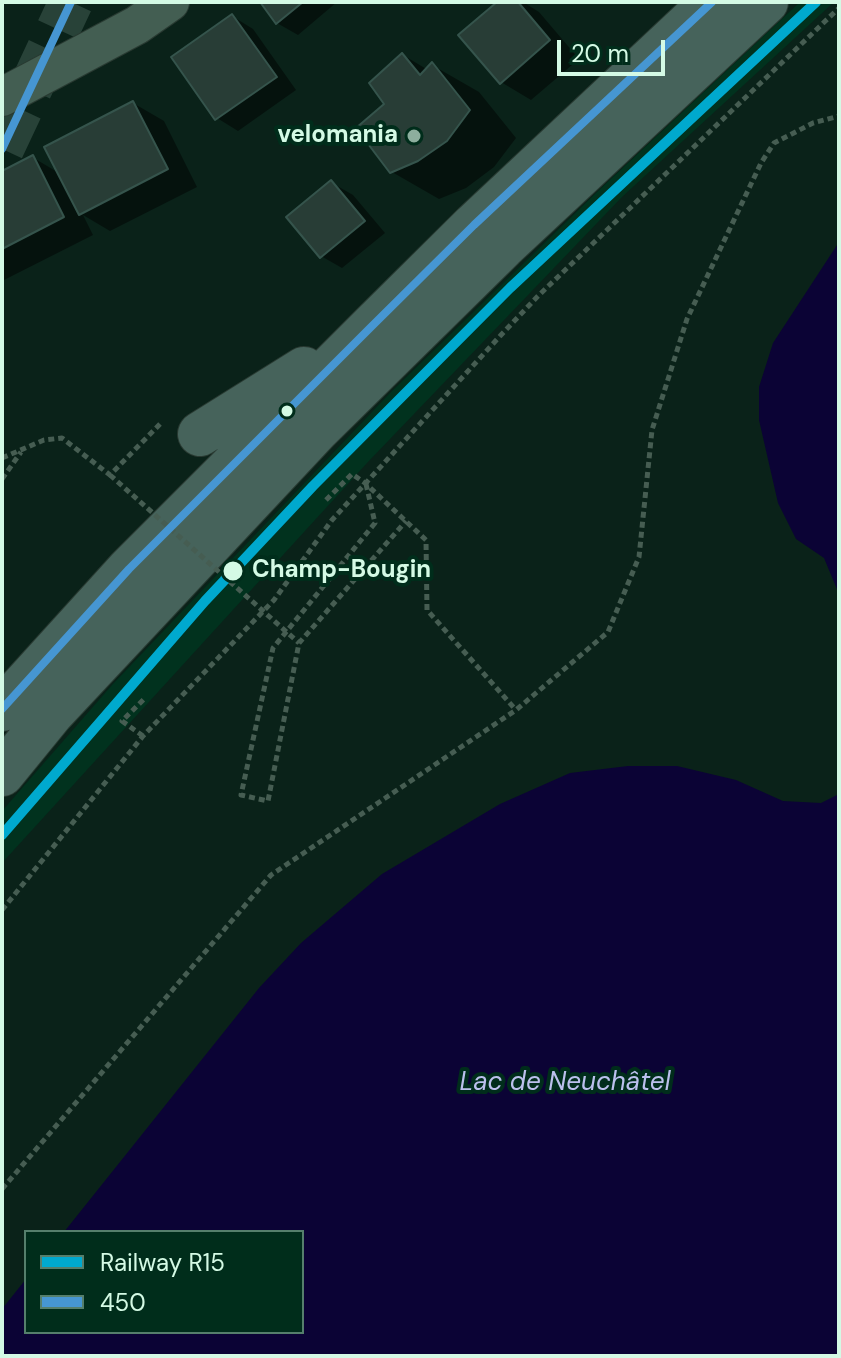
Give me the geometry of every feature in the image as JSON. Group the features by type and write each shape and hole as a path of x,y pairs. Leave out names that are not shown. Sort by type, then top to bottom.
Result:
{"main road":[{"path":"2,709 129,569 371,327 474,225 712,2"},
{"path":"2,774 51,714 318,429 503,247 766,2"},
{"path":"183,426 371,327"}],"street":[{"path":"2,97 137,25 170,2"}],"path":[{"path":"2,910 143,736 274,600 332,520 538,296 839,8"},
{"path":"2,1189 271,875 516,710 608,632 639,557 652,430 687,319 761,163 774,143 813,123 839,116"},
{"path":"110,475 183,426"},
{"path":"2,458 44,440 62,438 110,475 299,643"},
{"path":"2,479 21,451"},
{"path":"326,500 352,474 426,540 427,610 516,710"},
{"path":"365,483 375,523 273,648 241,795 268,801 299,643 406,521"},
{"path":"143,736 122,721 144,699"}],"shaded area":[{"path":"800,2 834,2 622,197 367,463 2,863 2,811 112,685 391,392 597,192"}],"water":[{"path":"839,242 839,594 824,558 796,539 778,503 759,420 759,387 773,343"},
{"name":"Lac de Neuchâtel","path":"628,766 677,766 736,780 783,801 821,803 839,794 839,1356 2,1356 2,1309 24,1282 24,1334 304,1334 304,1230 66,1230 259,988 301,943 382,874 500,804 570,773"}],"building":[{"path":"260,2 303,2 276,24"},
{"path":"497,2 518,2 550,40 500,84 458,35"},
{"path":"232,14 277,77 215,120 171,57"},
{"path":"402,53 420,75 432,62 470,110 447,141 418,161 390,173 356,128 384,104 369,83"},
{"path":"133,101 168,169 79,215 44,147"},
{"path":"33,155 64,217 2,249 2,171"},
{"path":"331,180 365,221 320,258 286,217"}],"tunnel":[{"path":"2,149 71,2"}],"rail line":[{"name":"R15","path":"2,835 205,601 313,486 510,288 816,2"}],"transit line":[{"name":"450","path":"2,149 71,2"},
{"name":"450","path":"2,709 129,569 371,327 474,225 712,2"}],"place":[{"name":"velomania","path":"414,136"},
{"name":"Champ-Bougin","path":"233,571"}]}
